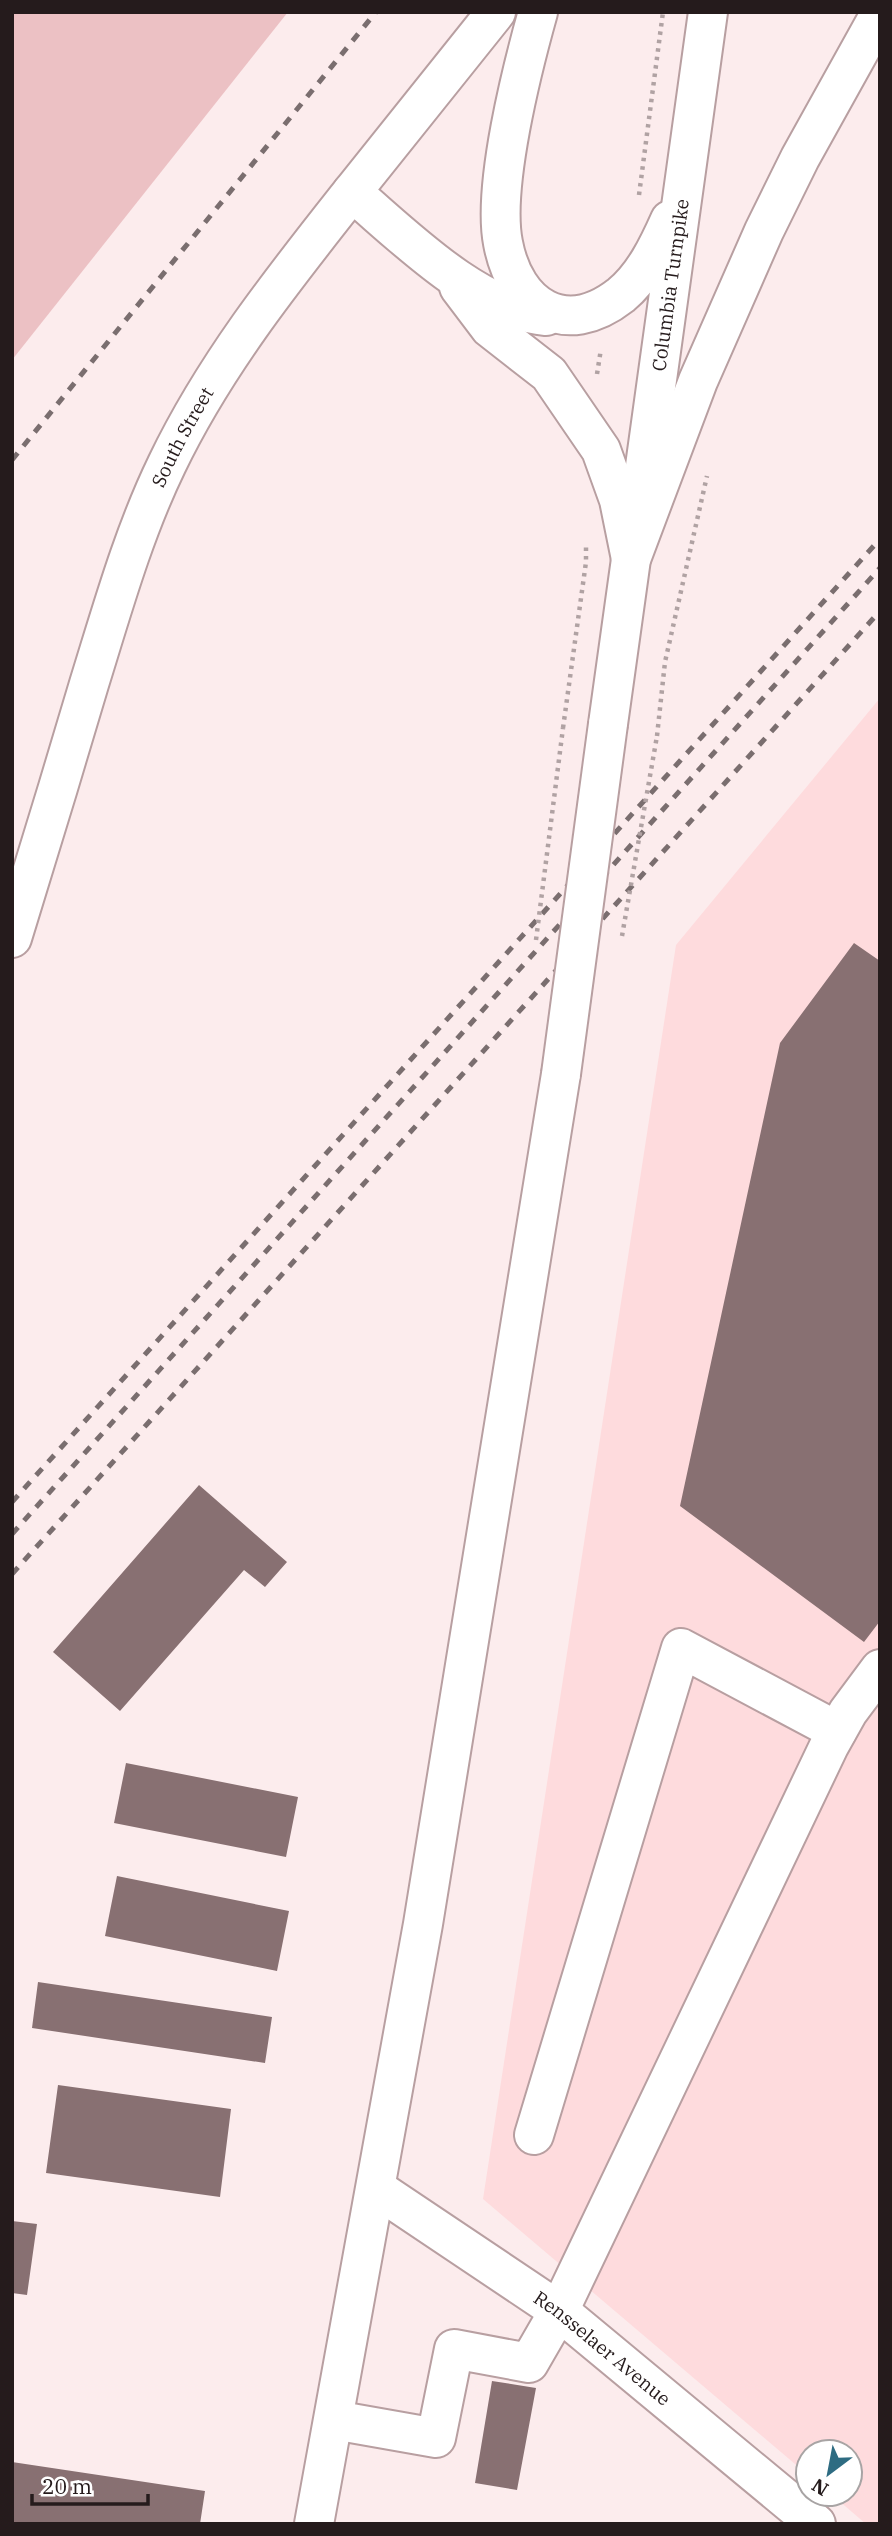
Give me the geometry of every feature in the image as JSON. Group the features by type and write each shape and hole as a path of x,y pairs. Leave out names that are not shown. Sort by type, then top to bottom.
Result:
{"main road":[{"name":"South Street","path":"12,938 109,619 136,539 167,465 200,402 240,338 496,12"},
{"path":"538,12 506,158 501,200 502,241 510,269 523,293 542,309 566,318"},
{"name":"Columbia Turnpike","path":"631,559 708,12"},
{"path":"314,2524 377,2189 446,1786 561,1074 631,559 698,381 753,255 800,158 880,14"},
{"path":"352,192 448,272 502,304 536,315 566,318 596,311 610,302 642,272 684,189"},
{"path":"448,272 491,328 550,374 601,450 619,500 631,559"},
{"path":"534,2134 681,1648 837,1731"},
{"path":"334,2420 436,2438 454,2349 529,2363 559,2311 837,1731 880,1669"},
{"name":"Rensselaer Avenue","path":"377,2189 559,2311 817,2524"}],"path":[{"path":"638,204 663,12"},
{"path":"586,428 610,302"},
{"path":"622,937 657,736 665,662 708,470"},
{"path":"535,948 586,562 585,537"}],"shaded area":[{"path":"12,12 288,12 12,360"},
{"path":"880,698 880,2524 866,2524 847,2508 864,2508 864,2438 794,2438 794,2463 483,2199 676,945"}],"building":[{"path":"854,943 880,961 880,1621 864,1642 680,1506 780,1043"},
{"path":"199,1485 287,1562 265,1587 244,1570 120,1711 53,1652"},
{"path":"126,1763 298,1797 286,1857 114,1823"},
{"path":"117,1876 289,1911 277,1971 105,1936"},
{"path":"38,1982 272,2017 265,2063 32,2028"},
{"path":"58,2085 231,2109 220,2197 46,2173"},
{"path":"12,2221 37,2224 27,2295 12,2293"},
{"path":"492,2381 536,2388 517,2490 475,2483"},
{"path":"12,2462 205,2491 200,2524 12,2524"}],"railway":[{"path":"12,460 376,12"},
{"path":"12,1502 880,539"},
{"path":"12,1534 880,568"},
{"path":"12,1574 880,611"}]}
